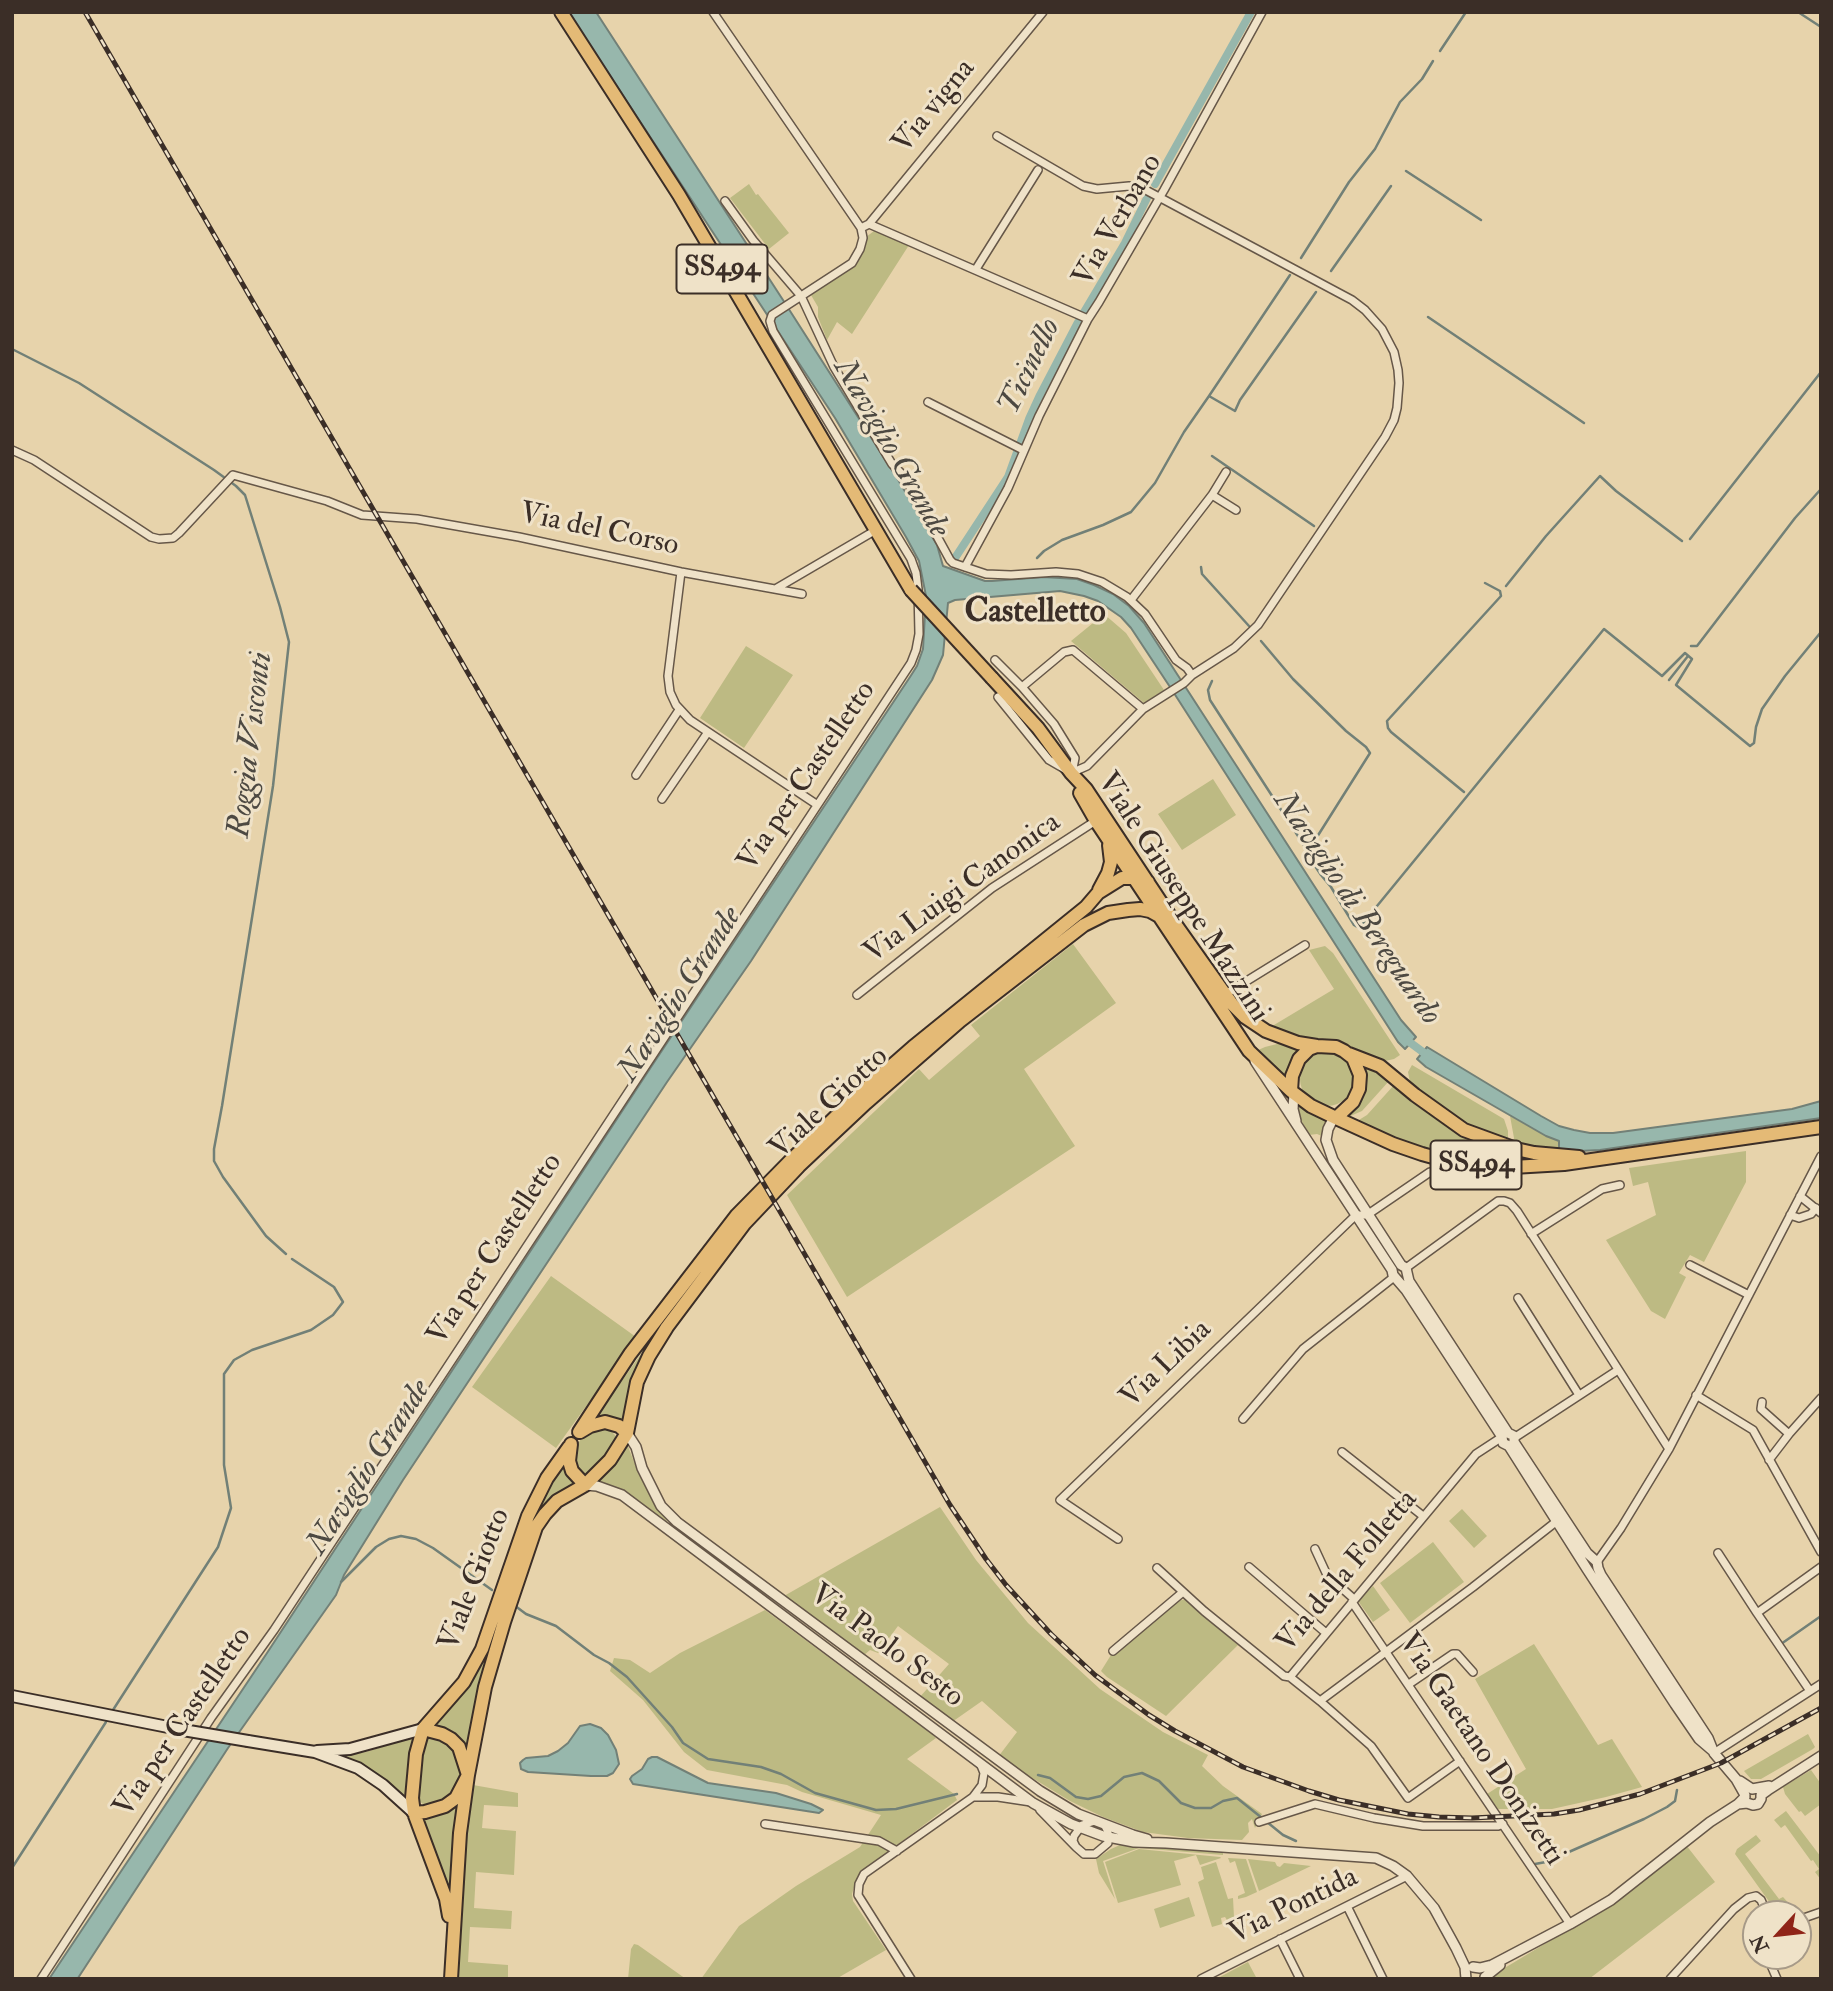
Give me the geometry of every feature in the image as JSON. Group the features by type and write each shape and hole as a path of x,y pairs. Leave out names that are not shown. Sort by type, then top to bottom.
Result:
{"main road":[{"name":"SS494","path":"561,12 679,195 911,590 1038,728 1071,773"},
{"name":"Viale Giuseppe Mazzini","path":"1071,773 1224,995 1245,1017 1266,1031 1287,1040 1317,1046 1336,1046 1349,1054"},
{"name":"Viale Giuseppe Mazzini","path":"1102,821 1107,838 1249,1051 1293,1092 1311,1106 1335,1118"},
{"name":"Viale Giotto","path":"453,1947 446,1899 414,1813 413,1768 423,1729 464,1682 482,1649 528,1516 547,1478 630,1354 737,1215 856,1097 913,1047 1086,907 1098,893 1108,873 1111,851 1107,838"},
{"name":"Viale Giotto","path":"1098,893 1122,878 1134,878"},
{"path":"1134,878 1148,882"},
{"name":"Viale Giotto","path":"451,1979 460,1833 468,1775 485,1688 504,1622 536,1527 557,1501 585,1485 610,1460 627,1433 637,1382 667,1327 745,1223 799,1166 960,1021 1084,925 1108,913 1128,910 1150,911 1159,916"},
{"name":"Viale Giuseppe Mazzini","path":"1293,1092 1294,1069 1299,1059 1309,1049 1317,1046"},
{"name":"SS494","path":"1349,1054 1380,1066 1442,1115 1464,1130 1485,1139 1534,1153 1579,1157 1618,1156"},
{"path":"1335,1118 1353,1102 1359,1089 1359,1069 1349,1054"},
{"name":"SS494","path":"1335,1118 1393,1144 1451,1162 1484,1166 1564,1164 1821,1128"},
{"path":"579,1432 606,1422 619,1426 627,1433"},
{"path":"571,1444 569,1461 572,1471 585,1485"},
{"path":"12,1696 183,1730 315,1752 358,1768 383,1785 414,1813"},
{"name":"Viale Giotto","path":"414,1813 445,1806 456,1798 468,1775 459,1747 442,1734 423,1729"},
{"path":"315,1752 350,1749 423,1729"}],"street":[{"path":"713,12 861,228 863,238 852,263 772,315 770,321 773,331 822,411 810,419"},
{"name":"Via vigna","path":"861,228 869,224 1043,12"},
{"name":"Via Verbano","path":"965,567 1008,488 1019,448 1086,318 1099,302 1160,197 1262,12"},
{"path":"997,136 1083,186 1097,189 1138,187 1160,197 1352,300 1382,328 1398,370 1397,408 1385,438 1258,625 1234,648 1143,709 1087,766 1071,773"},
{"path":"975,269 1038,170"},
{"path":"725,201 798,298 834,367 892,464 904,476 950,560 986,574 1056,572 1079,574 1102,582 1130,600 1145,614 1177,660 1192,675"},
{"path":"869,224 1086,318"},
{"path":"928,402 1019,448"},
{"name":"Via per Castelletto","path":"41,1979 211,1718 274,1630 911,663 919,634 916,573 911,559 822,411"},
{"name":"Via del Corso","path":"12,450 34,460 159,540 173,538 179,533 229,478 327,501 355,513 417,519 519,537 681,572 802,594"},
{"path":"1130,600 1212,495 1226,472"},
{"path":"1212,495 1236,510"},
{"path":"777,588 876,530"},
{"path":"681,572 668,676 670,692 679,710 816,804"},
{"path":"1023,687 1064,652 1073,650 1143,709"},
{"path":"995,660 1023,687 1054,724 1073,754 1075,762 1071,773"},
{"path":"998,697 1049,761 1071,773"},
{"path":"636,775 679,710"},
{"path":"662,799 708,732"},
{"name":"Via Luigi Canonica","path":"857,995 992,888 1102,821"},
{"path":"1224,995 1305,945"},
{"name":"Viale Giuseppe Mazzini","path":"1249,1051 1356,1215 1399,1272 1592,1564"},
{"name":"Viale Giuseppe Mazzini","path":"1293,1092 1297,1126"},
{"name":"Viale Giuseppe Mazzini","path":"1335,1118 1327,1134 1329,1151 1399,1272"},
{"path":"1592,1564 1621,1528 1669,1448 1821,1156"},
{"path":"1356,1215 1367,1215 1430,1171 1463,1179"},
{"path":"1531,1234 1602,1189 1620,1185"},
{"path":"1790,1215 1799,1219 1819,1210 1800,1196"},
{"path":"1243,1419 1303,1349 1399,1272 1498,1201 1504,1200 1517,1211 1669,1448"},
{"name":"Via Libia","path":"1118,1539 1060,1500 1356,1215"},
{"path":"1689,1265 1749,1295"},
{"path":"1518,1298 1578,1395"},
{"name":"Via della Folletta","path":"1461,1762 1408,1798 1371,1746 1290,1677 1476,1454 1495,1440 1509,1439 1618,1370"},
{"path":"1696,1395 1753,1430 1821,1552"},
{"path":"1769,1460 1821,1398"},
{"path":"1762,1402 1761,1409 1789,1434"},
{"name":"Via Paolo Sesto","path":"627,1433 636,1447 642,1468 661,1506 677,1522 1040,1791 1078,1814 1133,1835 1166,1843"},
{"name":"Viale Giuseppe Mazzini","path":"1509,1439 1557,1521 1592,1564 1708,1738 1713,1752 1749,1796"},
{"path":"1342,1452 1423,1516"},
{"name":"Via Paolo Sesto","path":"585,1485 597,1486 622,1495 1032,1802 1076,1847"},
{"path":"1320,1701 1557,1521"},
{"name":"Via Gaetano Donizetti","path":"1315,1549 1327,1575 1353,1600 1570,1924"},
{"path":"1718,1553 1810,1691"},
{"path":"1249,1567 1326,1633"},
{"path":"1757,1613 1821,1567"},
{"path":"1157,1569 1284,1676 1290,1677"},
{"path":"1113,1651 1183,1592"},
{"path":"1409,1684 1453,1654 1457,1654 1474,1672"},
{"path":"1713,1752 1821,1684"},
{"path":"1474,1975 1501,1964 1611,1900 1710,1822 1749,1796 1777,1783 1821,1756"},
{"path":"911,1979 858,1895 859,1884 864,1874 973,1797 982,1785 984,1773 980,1762"},
{"path":"973,1797 998,1797 1032,1802"},
{"name":"Via Paolo Sesto","path":"1032,1802 1079,1828 1109,1838 1134,1842 1376,1858 1407,1876 1434,1908 1474,1975"},
{"path":"1259,1822 1315,1804 1423,1826 1503,1824"},
{"path":"1087,1823 1100,1823 1109,1838 1105,1847 1095,1854 1084,1854 1076,1847 1074,1836 1079,1828 1087,1823"},
{"path":"765,1824 879,1842 897,1851"},
{"name":"Via Pontida","path":"1202,1979 1407,1876"},
{"path":"1745,1900 1756,1896 1761,1900"},
{"path":"1670,1979 1742,1903"},
{"path":"1347,1906 1382,1979"},
{"path":"1280,1939 1300,1979"}],"shaded area":[{"path":"749,184 789,233 769,249 730,198"},
{"path":"874,231 909,245 852,334 837,322 827,340 818,317 818,307 811,295 851,268 862,255 866,237"},
{"path":"1104,614 1126,633 1164,690 1144,703 1071,641"},
{"path":"746,646 793,675 744,748 700,718"},
{"path":"1213,779 1236,815 1182,850 1158,814"},
{"path":"1073,944 1116,1003 1024,1069 1075,1146 847,1297 787,1195 919,1069 929,1080 980,1036 971,1025"},
{"path":"1325,946 1333,953 1400,1055 1394,1059 1377,1060 1269,1028 1334,989 1309,950"},
{"path":"1281,1043 1303,1050 1287,1082 1256,1051"},
{"path":"1327,1052 1346,1060 1354,1079 1346,1098 1327,1106 1308,1098 1300,1079 1308,1060"},
{"path":"1360,1064 1389,1081 1362,1111 1348,1117 1344,1115"},
{"path":"1412,1065 1504,1119 1508,1144 1470,1130 1416,1091 1408,1072"},
{"path":"1394,1085 1441,1122 1505,1149 1505,1164 1475,1162 1419,1151 1354,1123 1367,1115"},
{"path":"1297,1101 1329,1120 1322,1136 1309,1135 1297,1112"},
{"path":"1510,1116 1559,1141 1559,1152 1513,1145"},
{"path":"1746,1151 1746,1182 1704,1262 1690,1255 1679,1273 1686,1277 1665,1319 1651,1311 1606,1240 1656,1215 1648,1182 1633,1186 1629,1168"},
{"path":"551,1276 636,1337 556,1448 472,1387"},
{"path":"646,1347 623,1425 593,1421"},
{"path":"607,1427 615,1435 615,1446 594,1472 581,1473 575,1467 575,1448 589,1432"},
{"path":"626,1441 639,1475 668,1522 616,1487 594,1482"},
{"path":"566,1458 579,1483 530,1524 544,1492"},
{"path":"940,1507 976,1560 1028,1623 1100,1689 1163,1732 1208,1755 1202,1766 1223,1786 1262,1814 1255,1828 1252,1819 1248,1823 1249,1832 1242,1840 1188,1838 1143,1832 1070,1801 998,1757 1017,1732 982,1701 952,1722 919,1698 949,1664 898,1626 878,1653 870,1650 863,1656 784,1596"},
{"path":"1462,1509 1487,1536 1474,1548 1449,1521"},
{"path":"1433,1542 1464,1582 1410,1623 1380,1583"},
{"path":"1373,1586 1390,1610 1373,1622 1358,1601"},
{"path":"1186,1599 1238,1645 1166,1716 1101,1671 1111,1655 1178,1601"},
{"path":"503,1607 468,1756 432,1727"},
{"path":"765,1610 933,1735 936,1738 907,1759 954,1794 957,1800 864,1870 856,1881 853,1901 886,1950 836,1979 701,1979 739,1926 796,1886 860,1847 881,1815 802,1792 787,1785 707,1770 684,1752 643,1700 610,1671 614,1658 630,1660 650,1673 680,1653"},
{"path":"1534,1644 1598,1745 1612,1739 1642,1787 1552,1809 1498,1809 1487,1794 1526,1769 1475,1679"},
{"path":"1808,1734 1815,1747 1813,1749 1761,1779 1751,1779 1744,1771"},
{"path":"416,1736 408,1803 346,1759 348,1755"},
{"path":"434,1737 446,1741 459,1756 462,1778 452,1797 428,1808 418,1800 416,1792 422,1746"},
{"path":"1811,1770 1821,1784 1821,1804 1805,1816 1785,1794 1783,1787"},
{"path":"473,1785 518,1793 518,1807 484,1805 482,1828 516,1831 514,1875 476,1872 474,1908 512,1911 511,1929 470,1927 468,1962 508,1965 508,1979 455,1979 464,1853"},
{"path":"461,1800 453,1901 420,1816 445,1813"},
{"path":"1786,1811 1821,1857 1821,1880 1815,1872 1819,1869 1813,1860 1811,1861 1785,1825 1781,1828 1774,1820"},
{"path":"1756,1835 1761,1841 1745,1854 1779,1899 1783,1897 1786,1900 1768,1900 1735,1854 1737,1849"},
{"path":"1120,1845 1223,1852 1223,1855 1139,1848 1103,1861 1115,1899 1099,1873 1096,1859"},
{"path":"1686,1845 1715,1882 1589,1979 1491,1979 1493,1975 1601,1910"},
{"path":"1139,1849 1220,1857 1221,1858 1200,1865 1196,1855 1174,1861 1181,1885 1118,1903 1105,1862"},
{"path":"1228,1858 1246,1859 1257,1892 1238,1899 1238,1896 1245,1893 1235,1861 1230,1863"},
{"path":"1248,1859 1275,1862 1280,1867 1284,1863 1311,1866 1259,1891"},
{"path":"1216,1862 1228,1899 1233,1898 1234,1917 1227,1920 1225,1917 1221,1918 1222,1924 1212,1927 1198,1882 1204,1879 1201,1867"},
{"path":"1189,1897 1195,1916 1160,1928 1154,1909"},
{"path":"634,1944 686,1979 628,1979 631,1949"},
{"path":"1248,1962 1257,1979 1218,1979 1218,1978"}],"water":[{"path":"568,12 596,12 897,478 937,545 943,566 985,581 1043,577 1077,579 1113,594 1129,606 1144,623 1401,1020 1416,1037 1405,1049 1398,1042 1172,690 1121,617 1098,601 1060,591 955,600 948,603 943,655 932,680 751,961 667,1082 403,1480 344,1575 336,1595 228,1748 78,1978 49,1979 910,677 923,649 926,596 919,561 906,537 835,418"},
{"name":"Naviglio di Bereguardo","path":"1427,1047 1559,1126 1590,1133 1613,1133 1792,1109 1821,1101 1821,1118 1600,1150 1559,1152 1559,1141 1426,1067 1417,1059"},
{"path":"590,1724 601,1728 608,1735 616,1750 619,1764 613,1773 607,1776 591,1776 528,1772 521,1769 520,1763 526,1758 548,1756 558,1751 568,1743 580,1726"},
{"path":"652,1757 657,1757 708,1783 776,1793 823,1810 819,1813 633,1784 630,1779 632,1776"}],"waterway":[{"name":"Ticinello","path":"1155,184 1251,12"},
{"path":"1440,51 1466,12"},
{"path":"1798,12 1821,27"},
{"path":"1301,258 1349,182 1375,149 1400,102 1422,79 1433,61"},
{"path":"1406,171 1481,220"},
{"path":"1331,271 1391,186"},
{"name":"Ticinello","path":"955,558 1008,477 1040,395 1077,324 1125,243 1148,196"},
{"path":"1209,396 1290,275"},
{"path":"1037,558 1062,540 1131,512 1155,483 1184,432 1209,396 1235,411 1316,292"},
{"path":"1428,317 1584,423"},
{"name":"Roggia Visconti","path":"12,349 79,383 236,486 245,495 280,607 289,642 273,786 214,1161 266,1236 286,1254"},
{"path":"1690,539 1821,372"},
{"path":"1212,456 1314,526"},
{"path":"1506,586 1600,476 1682,541"},
{"path":"1691,646 1697,646 1795,518 1821,489"},
{"path":"1201,567 1202,574 1249,626"},
{"path":"1464,792 1391,732 1387,721 1501,596 1500,591 1485,583"},
{"path":"1212,681 1208,690 1210,700 1309,853 1307,854 1354,925 1359,928 1604,629 1662,676 1685,653 1692,659 1676,685 1750,746 1754,743 1762,709 1821,632"},
{"path":"1261,641 1293,679 1370,753 1317,837"},
{"path":"1669,680 1688,656"},
{"name":"Naviglio di Bereguardo","path":"1404,1035 1431,1058"},
{"path":"113,1710 218,1547 231,1508 224,1465 224,1374 234,1360 252,1350 311,1330 333,1315 343,1302 334,1287 292,1259"},
{"path":"341,1582 376,1547 401,1536 416,1539 433,1548 492,1590"},
{"path":"514,1605 526,1614 556,1626 627,1677 683,1743 708,1759 761,1767 781,1774 815,1793 876,1810 896,1809 957,1794"},
{"path":"1781,1644 1821,1616"},
{"name":"Roggia Visconti","path":"12,1868 106,1722"},
{"path":"1038,1775 1050,1778 1076,1797 1088,1799 1101,1796 1124,1777 1142,1773 1159,1781 1181,1803 1195,1808 1211,1808 1223,1801 1237,1798 1262,1818"},
{"path":"1535,1864 1546,1862 1644,1819 1675,1801 1677,1790"},
{"path":"1267,1822 1283,1835 1296,1841"}],"railway":[{"path":"85,12 950,1505 1006,1585 1051,1634 1095,1675 1149,1715 1243,1767 1339,1800 1408,1814 1439,1817 1554,1814 1640,1794 1721,1763 1821,1708"}],"district":[{"name":"Castelletto","path":"1035,614"}],"water label":[{"name":"Naviglio Grande","path":"890,449"},
{"name":"Naviglio Grande","path":"681,995"},
{"name":"Naviglio Grande","path":"370,1468"}]}
